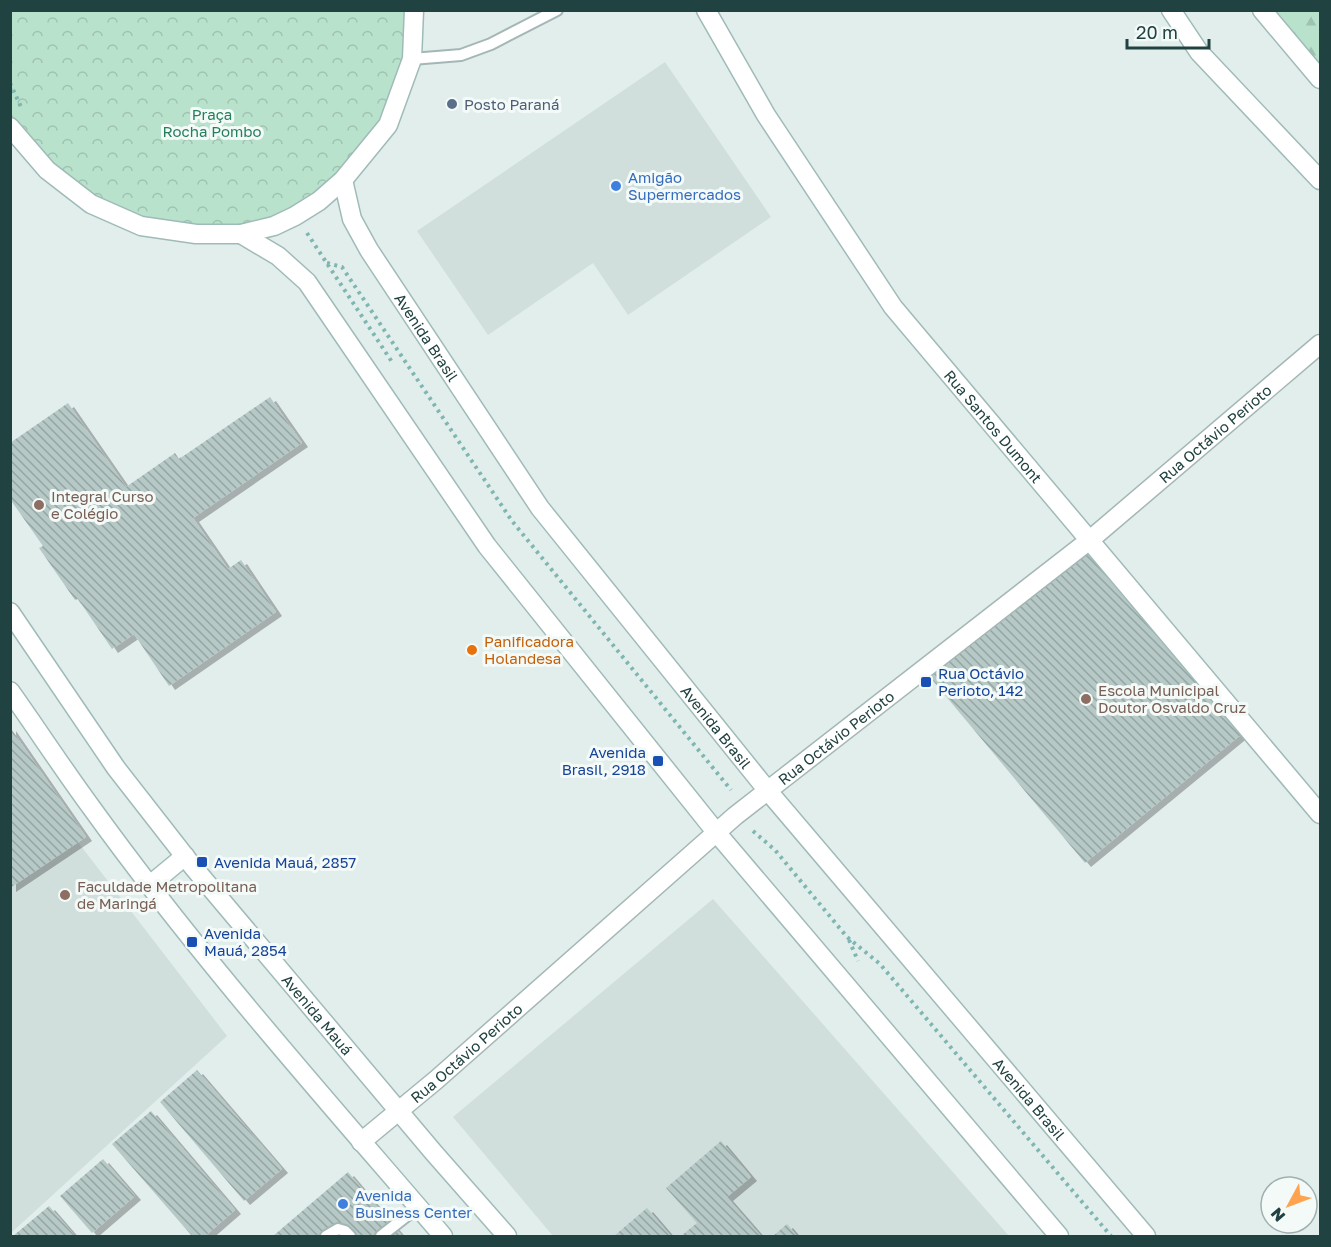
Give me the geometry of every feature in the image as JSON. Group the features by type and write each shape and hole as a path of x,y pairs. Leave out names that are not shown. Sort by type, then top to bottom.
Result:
{"main road":[{"path":"10,127 47,170 91,204 141,226 196,234 241,234 274,226 318,201 343,180 388,125 412,59 414,10"},
{"name":"Rua Santos Dumont","path":"706,10 766,115 893,307 1091,539 1320,814"},
{"path":"1171,10 1199,52 1320,180"},
{"path":"1262,10 1320,79"},
{"name":"Avenida Brasil","path":"343,180 352,219 369,250 540,508 768,791 1146,1236"},
{"path":"241,234 278,255 307,282 487,546 716,832 1059,1236"},
{"name":"Rua Octávio Perioto","path":"361,1142 735,816 1091,539 1320,344"},
{"name":"Avenida Mauá","path":"10,612 116,768 185,856 507,1236"},
{"path":"10,691 91,807 150,885 302,1073 443,1236"},
{"path":"150,885 185,856"}],"lane":[{"path":"412,59 460,55 491,44 557,10"},
{"path":"381,1236 418,1206"},
{"path":"326,1236 338,1229 351,1236"}],"path":[{"path":"10,83 12,94 25,114"},
{"path":"327,263 398,370"},
{"path":"735,816 775,850 847,937 880,964 1111,1236"}],"shaded area":[{"name":"Amigão Supermercados","path":"665,62 771,217 628,315 593,263 488,335 417,231"},
{"name":"Faculdade Metropolitana de Maringá","path":"11,755 227,1036 11,1233"},
{"path":"713,899 1009,1236 553,1236 453,1117"}],"green space":[{"name":"Praça Rocha Pombo","path":"10,11 414,11 388,125 295,216 196,234 91,204 11,127"},
{"path":"1262,11 1320,11 1320,79"}],"building":[{"path":"270,397 302,443 193,518 228,569 241,560 276,612 169,686 134,634 112,649 39,548 43,546 10,499 10,443 68,403 126,487 175,453 179,459"},
{"name":"Escola Municipal Doutor Osvaldo Cruz","path":"1091,539 1249,728 1085,863 924,670"},
{"path":"10,727 86,837 10,888"},
{"path":"197,1070 282,1169 244,1201 160,1102"},
{"path":"151,1111 235,1210 205,1236 192,1236 112,1144"},
{"path":"721,1141 751,1177 727,1197 761,1236 681,1236 697,1223 666,1188"},
{"path":"103,1159 135,1196 92,1233 60,1196"},
{"name":"Avenida Business Center","path":"348,1172 402,1236 273,1236"},
{"path":"49,1206 75,1236 13,1236"},
{"path":"647,1208 671,1236 614,1236"},
{"path":"787,1224 797,1236 773,1236"}],"place":[{"name":"Posto Paraná","path":"452,104"},
{"name":"Amigão Supermercados","path":"616,186"},
{"name":"Integral Curso e Colégio","path":"39,505"},
{"name":"Panificadora Holandesa","path":"472,650"},
{"name":"Rua Octávio Perioto, 142","path":"926,682"},
{"name":"Escola Municipal Doutor Osvaldo Cruz","path":"1086,699"},
{"name":"Avenida Brasil, 2918","path":"658,761"},
{"name":"Avenida Mauá, 2857","path":"202,862"},
{"name":"Faculdade Metropolitana de Maringá","path":"65,895"},
{"name":"Avenida Mauá, 2854","path":"192,942"},
{"name":"Avenida Business Center","path":"343,1204"}]}
